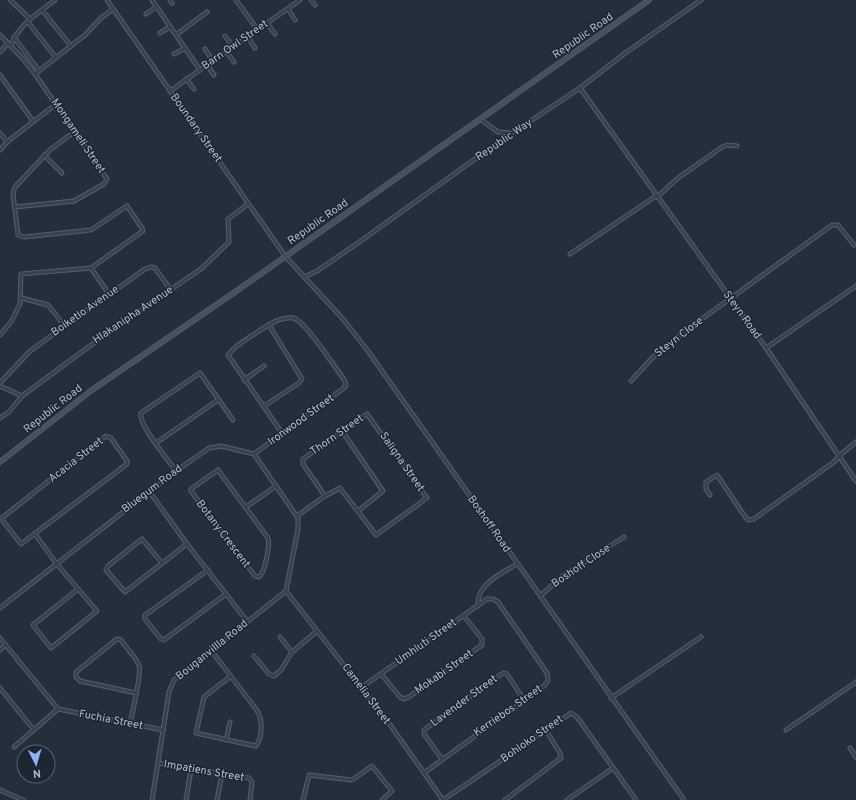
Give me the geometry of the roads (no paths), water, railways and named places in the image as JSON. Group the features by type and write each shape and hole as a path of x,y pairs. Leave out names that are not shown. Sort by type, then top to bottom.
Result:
{"street":[{"path":"10,0 29,20 56,58"},
{"path":"0,52 9,44 29,20 54,0"},
{"name":"Boundary Street","path":"107,0 285,256"},
{"path":"152,0 200,70"},
{"path":"243,0 237,2 257,29"},
{"name":"Barn Owl Street","path":"170,91 300,0"},
{"path":"311,0 314,5"},
{"name":"Republic Road","path":"0,462 92,390 649,0"},
{"name":"Republic Way","path":"304,277 319,270 358,243 511,133 580,88 605,68 701,0"},
{"path":"146,14 156,7"},
{"path":"35,74 72,46 113,9"},
{"path":"288,9 295,20"},
{"path":"42,10 72,46"},
{"path":"176,35 207,12"},
{"path":"267,23 275,34"},
{"path":"160,33 170,27"},
{"name":"Mongameli Street","path":"0,35 35,74 106,178 106,183 74,201 16,207"},
{"path":"225,36 233,46"},
{"path":"247,36 255,48"},
{"path":"14,37 39,71"},
{"path":"174,54 185,48"},
{"path":"205,49 213,61"},
{"path":"226,51 234,62"},
{"path":"207,65 214,75"},
{"path":"0,75 33,121"},
{"path":"186,79 194,89"},
{"name":"Steyn Road","path":"580,88 766,348 856,481"},
{"path":"0,150 7,142 56,104"},
{"path":"480,119 498,132 511,133"},
{"path":"0,132 7,142"},
{"path":"0,336 16,313 22,298 22,274 91,268 142,232 142,228 128,207 123,208 90,231 24,237 18,235 16,207 13,192 15,187 44,155 74,132"},
{"path":"570,254 657,196 672,182 722,147 728,145 737,146"},
{"path":"44,155 62,173"},
{"name":"Hlakanipha Avenue","path":"0,418 8,412 22,396 98,340 202,268 222,250 229,239 228,219 248,204"},
{"name":"Steyn Close","path":"631,381 652,358 730,297 832,226 838,225 854,245"},
{"name":"Boshoff Road","path":"285,256 362,343 684,800"},
{"name":"Boiketlo Avenue","path":"0,384 30,351 64,325 145,269 151,267 156,269 171,290"},
{"path":"91,268 109,294"},
{"path":"766,348 856,286"},
{"path":"22,298 48,305 64,325"},
{"name":"Ironwood Street","path":"254,454 346,385 341,375 300,321 292,318 284,318 269,325"},
{"path":"264,406 299,383 302,379 269,325 232,350 228,356 282,433"},
{"path":"244,380 264,366"},
{"path":"176,471 144,426 140,417 141,413 200,373 233,420"},
{"path":"0,384 22,396"},
{"path":"156,443 218,400"},
{"name":"Thorn Street","path":"325,496 304,465 303,460 368,414"},
{"name":"Saligna Street","path":"358,511 376,535 427,498 368,414"},
{"path":"297,516 325,496 341,489 358,511 383,491 342,431"},
{"name":"Acacia Street","path":"104,437 110,437 127,461 127,464 35,534 21,544 3,521 3,518 104,437"},
{"path":"710,495 706,488 706,482 717,475 746,518 748,520 754,519 834,462 856,442"},
{"name":"Bluegum Road","path":"0,608 176,471 213,446 221,446 254,454"},
{"path":"254,454 297,516 298,529 286,591"},
{"name":"Botany Crescent","path":"219,470 246,507 269,540 263,573 259,577 255,576 191,490 219,470"},
{"path":"246,507 276,486"},
{"path":"150,491 187,544 247,621"},
{"path":"35,534 56,563 97,610 96,613 51,648 33,625 78,589"},
{"name":"Boshoff Close","path":"540,596 564,576 624,537"},
{"path":"162,563 144,540 140,540 107,568 107,572 124,592 187,544"},
{"path":"478,606 479,596 485,585 517,564"},
{"path":"208,570 145,615 145,619 161,639 164,640 226,594"},
{"name":"Bouganvillla Road","path":"152,800 172,682 178,675 286,591"},
{"name":"Camelia Street","path":"286,591 362,687 443,800"},
{"name":"Umhluti Street","path":"362,687 478,606 492,598"},
{"name":"Kerriebos Street","path":"424,773 442,758 547,684 548,677 498,602 492,598"},
{"name":"Mokabi Street","path":"381,674 400,697 404,699 409,697 482,645 482,639 464,616"},
{"path":"254,656 269,674 274,676 281,670 292,652 317,631"},
{"path":"280,637 292,652"},
{"path":"612,698 701,637"},
{"path":"0,638 58,710 14,746"},
{"path":"130,724 136,693 139,667 119,639 78,668 76,672 76,677 80,681 136,693"},
{"path":"0,650 6,645"},
{"path":"210,650 231,676 260,716 261,724 257,745 196,734 204,696 231,676"},
{"name":"Lavender Street","path":"442,758 424,734 424,730 500,675 504,673 507,674 524,700"},
{"path":"786,730 856,682"},
{"path":"0,688 34,730"},
{"name":"Fuchia Street","path":"58,710 163,730"},
{"name":"Bohloko Street","path":"443,800 567,714 574,713 635,798"},
{"path":"226,740 230,722"},
{"path":"505,800 561,758 560,753 545,729"},
{"path":"850,748 856,757"},
{"name":"Impatiens Street","path":"158,763 250,779 252,783 250,800"},
{"path":"303,800 308,775 311,774 352,780 373,766 392,791 382,800"},
{"path":"568,800 613,768"},
{"path":"186,800 191,769"},
{"path":"217,800 222,774"},
{"path":"0,790 23,800"},
{"path":"629,800 635,798"}]}
